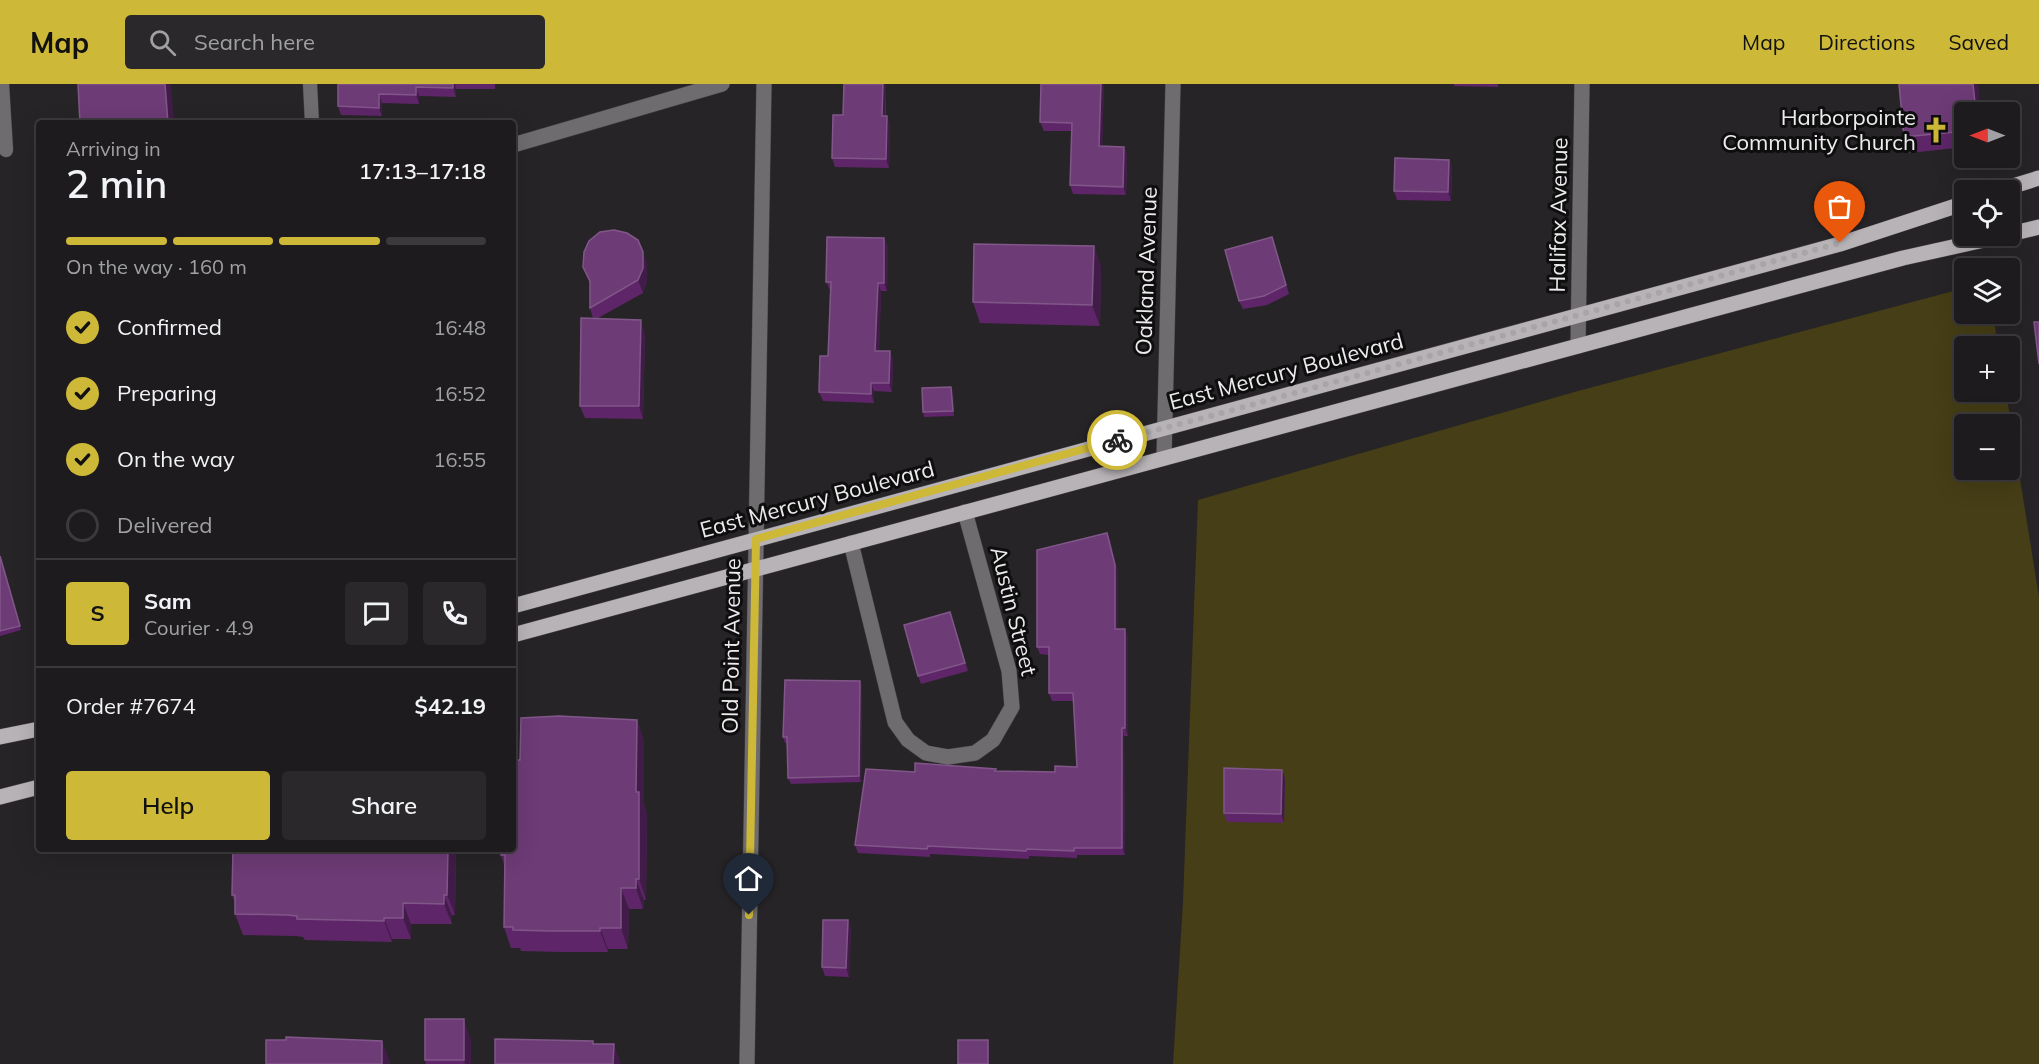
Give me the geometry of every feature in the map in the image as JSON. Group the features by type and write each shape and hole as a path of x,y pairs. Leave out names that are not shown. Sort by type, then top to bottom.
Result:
{"main road":[{"path":"2020,184 2039,178"},
{"name":"East Mercury Boulevard","path":"516,605 1840,243 1954,207"},
{"path":"2020,232 2039,227"},
{"path":"516,634 1880,264 1958,246"},
{"path":"0,737 36,730"},
{"path":"0,797 36,788"}],"street":[{"path":"516,144 722,84"},
{"name":"Old Point Avenue","path":"747,1064 764,84"},
{"name":"Oakland Avenue","path":"1164,458 1173,84"},
{"name":"Halifax Avenue","path":"1578,346 1582,84"},
{"name":"Austin Street","path":"851,543 894,722 908,740 926,753 948,758 975,753 993,740 1012,707 1009,671 965,512"}],"lane":[{"path":"2,84 6,150"},
{"path":"310,84 312,120"}],"shaded area":[{"path":"1954,291 1954,324 1995,324 1996,336 1954,336 1954,402 2008,402 2010,414 1954,414 1954,480 2020,479 2039,597 2039,1064 1173,1064 1183,902 1198,500 1578,391"}],"building":[{"path":"78,84 165,84 168,120 80,120"},
{"path":"338,84 453,84 453,88 416,87 416,95 379,94 379,108 338,106"},
{"path":"844,84 883,84 882,116 887,116 886,159 832,158 833,115 843,115"},
{"path":"1041,84 1101,84 1099,146 1124,147 1123,187 1070,185 1072,123 1040,122"},
{"name":"Harborpointe Community Church","path":"1899,84 1973,84 1975,102 1954,102 1954,132 1904,137"},
{"path":"1395,158 1449,160 1448,192 1394,191"},
{"path":"614,230 627,233 638,240 643,252 643,268 638,280 590,308 590,281 583,267 584,252 589,241 600,232"},
{"path":"827,237 884,238 884,283 878,283 875,351 890,351 889,383 871,383 871,394 819,392 820,356 828,356 831,282 826,282"},
{"path":"1272,237 1286,285 1264,296 1239,301 1225,250"},
{"path":"974,244 1094,246 1092,305 973,302"},
{"path":"581,318 641,320 639,406 580,406"},
{"path":"2034,322 2039,322 2039,364"},
{"path":"951,387 953,411 923,412 922,388"},
{"path":"1107,533 1115,565 1115,629 1125,629 1122,848 1074,848 1074,851 1027,849 1026,851 855,845 866,769 915,772 915,763 996,769 995,771 1055,772 1055,766 1077,767 1073,693 1049,693 1049,647 1037,647 1037,550"},
{"path":"0,556 20,626 0,631"},
{"path":"950,612 965,663 918,676 904,625"},
{"path":"785,680 860,681 859,776 788,778 787,737 783,737"},
{"path":"559,716 637,720 636,792 639,792 639,879 636,879 636,888 621,888 621,928 600,928 600,931 551,931 513,930 513,927 504,927 505,855 501,855 501,852 516,852 516,760 520,760 521,718"},
{"path":"1224,768 1282,770 1281,814 1224,813"},
{"path":"233,852 448,852 447,895 444,895 444,904 403,903 403,918 384,918 384,921 297,919 297,916 288,915 235,914 235,895 232,895"},
{"path":"823,920 848,920 846,968 822,967"},
{"path":"425,1019 464,1019 464,1060 425,1060"},
{"path":"286,1037 382,1041 382,1064 266,1064 266,1040 286,1040"},
{"path":"495,1039 593,1041 593,1044 614,1044 613,1064 495,1064"},
{"path":"958,1040 988,1040 988,1064 958,1064"}],"way so far":[{"path":"1117,440 1840,243"}],"place":[{"name":"Harborpointe Community Church","path":"1936,130"}],"route":[{"path":"749,915 756,539 1117,440"}]}
